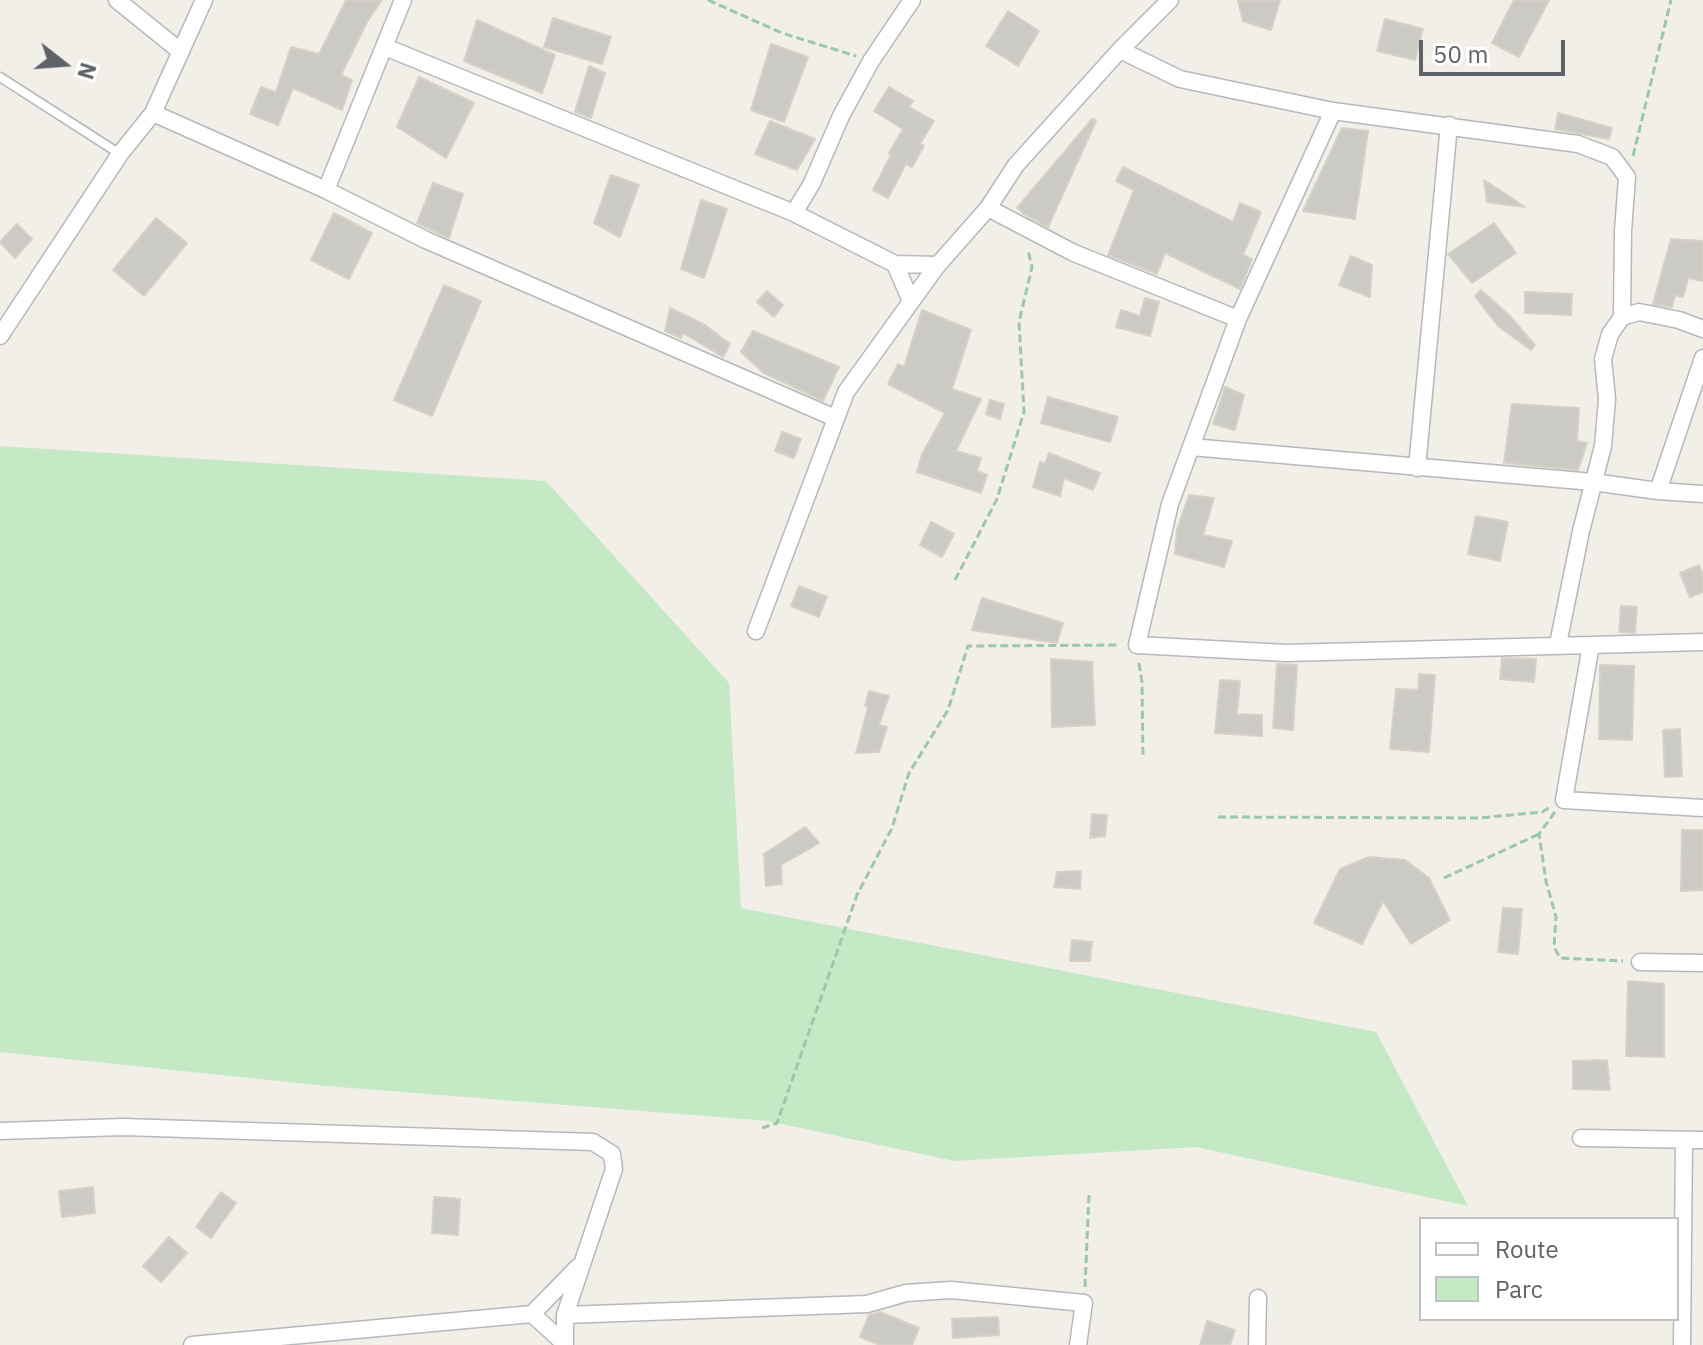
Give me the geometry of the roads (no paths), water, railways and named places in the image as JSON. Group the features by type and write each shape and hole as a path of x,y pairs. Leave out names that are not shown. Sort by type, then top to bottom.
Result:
{"street":[{"path":"117,0 180,51"},
{"path":"0,336 120,154 153,113 204,0"},
{"path":"326,190 403,0"},
{"path":"794,213 812,183 841,116 871,61 912,0"},
{"path":"756,631 846,392 938,265 988,208 1016,165 1120,50 1170,0"},
{"path":"385,47 794,213 895,264 938,265"},
{"path":"1120,50 1180,79 1333,111 1578,144 1612,157 1627,177 1622,317 1610,334 1603,359 1607,399 1603,446 1558,644"},
{"path":"1333,111 1238,319 1170,504 1137,645 1286,653 1703,642"},
{"path":"153,113 326,190 426,240 835,418"},
{"path":"1417,468 1449,125"},
{"path":"988,208 1074,253 1238,319"},
{"path":"895,264 911,301"},
{"path":"1622,317 1639,312 1679,320 1703,329"},
{"path":"1658,491 1703,358"},
{"path":"1191,447 1703,494"},
{"path":"1591,645 1564,800 1703,808"},
{"path":"1640,962 1703,963"},
{"path":"0,1131 123,1127 593,1142 612,1154 614,1169 565,1315 565,1344"},
{"path":"1581,1138 1703,1140"},
{"path":"1682,1345 1684,1140"},
{"path":"192,1345 532,1314 581,1263"},
{"path":"565,1315 867,1304 906,1293 951,1290 1084,1303 1078,1345"},
{"path":"1257,1345 1258,1298"},
{"path":"532,1314 565,1344"}],"lane":[{"path":"0,77 120,154"}]}
